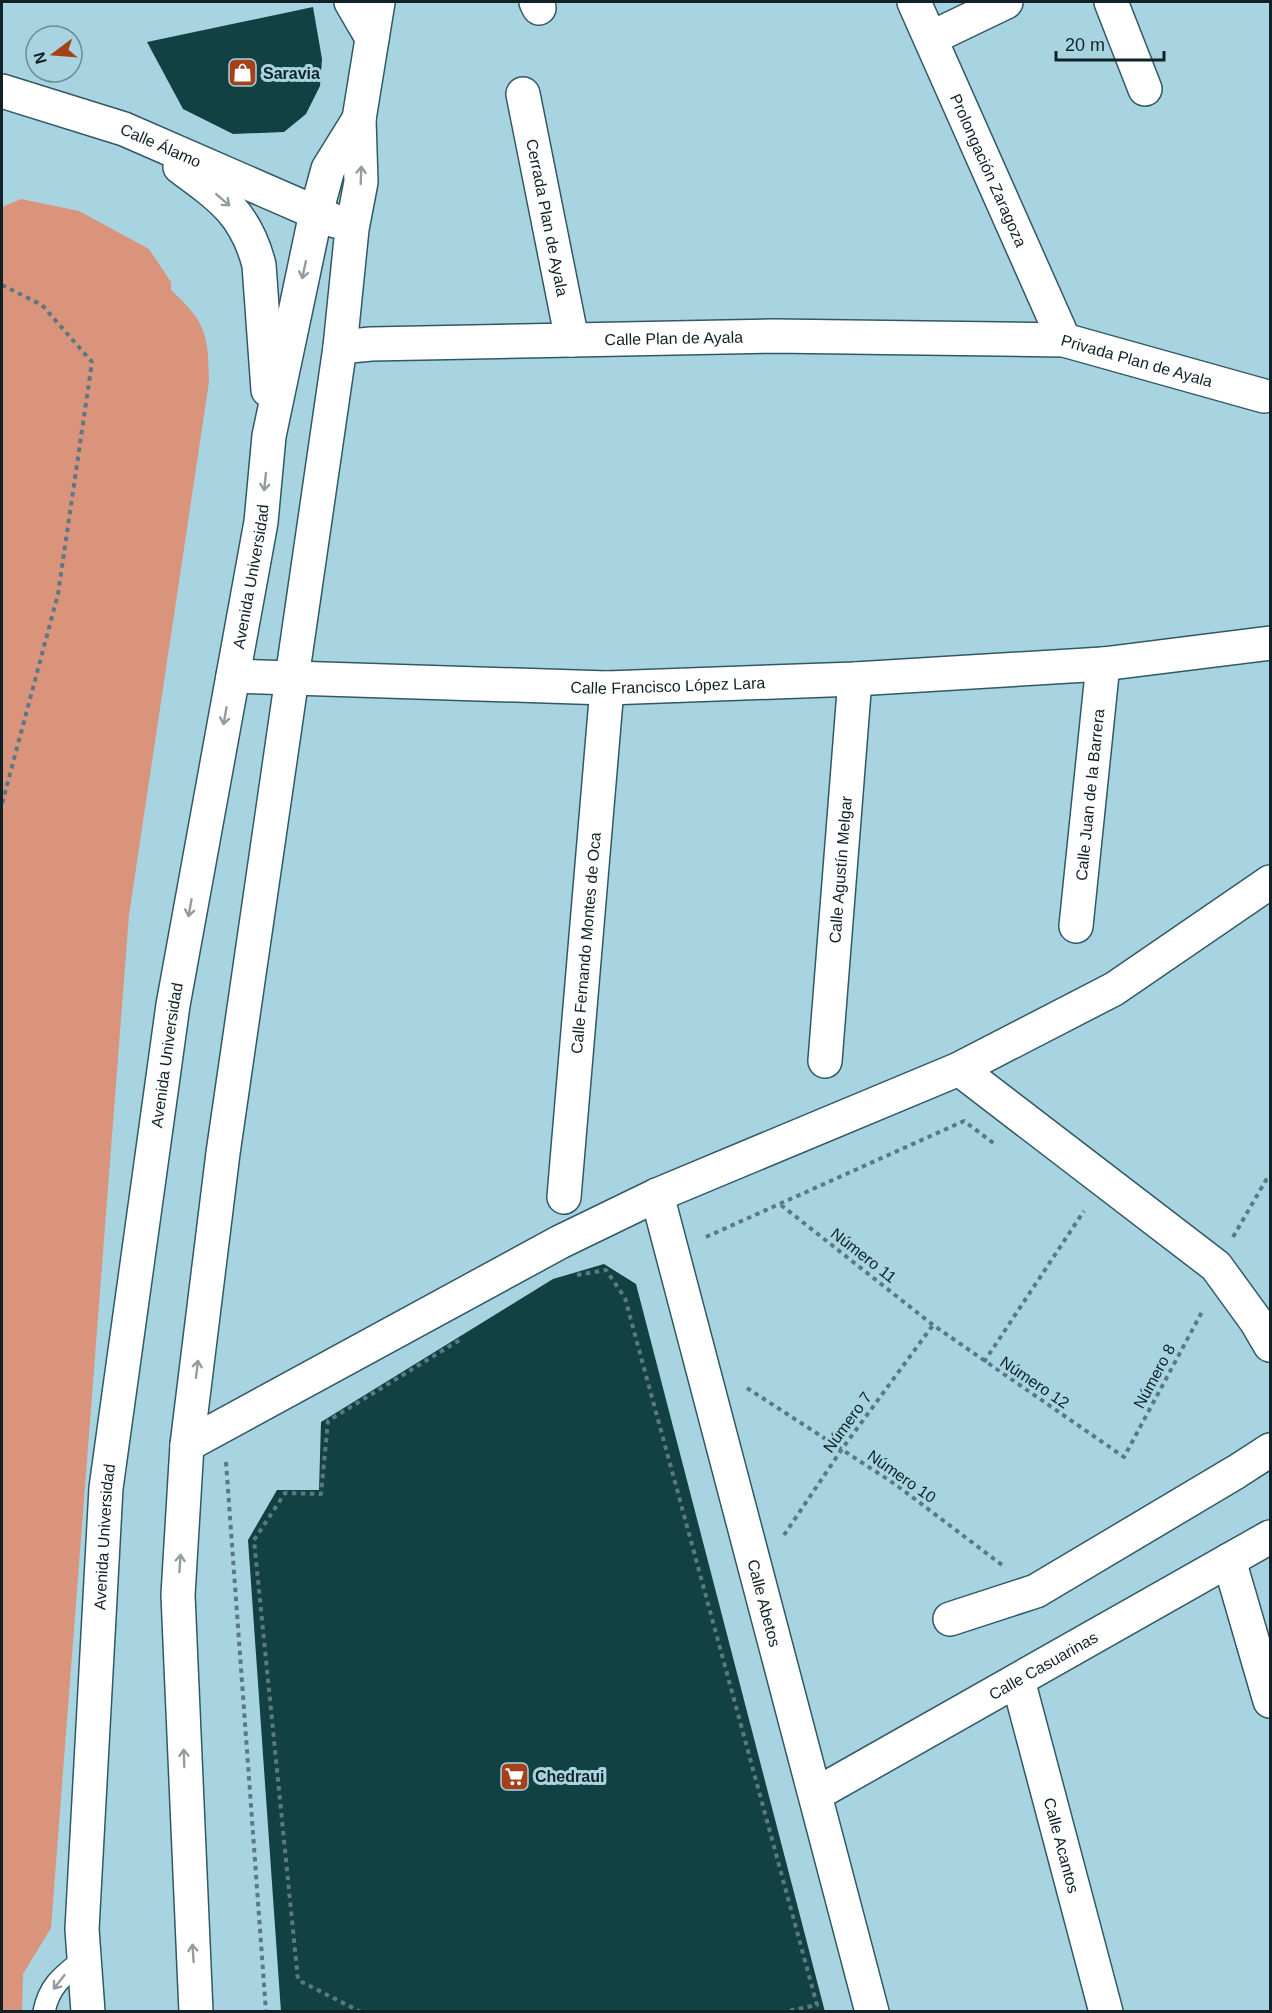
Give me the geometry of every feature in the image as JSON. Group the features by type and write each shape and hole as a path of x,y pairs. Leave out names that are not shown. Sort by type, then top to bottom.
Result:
{"street":[{"path":"351,2 372,38"},
{"name":"Avenida Universidad","path":"196,2012 178,1595 187,1445 223,1153 340,347 352,229 361,182 359,119 378,2"},
{"name":"Prolongación Zaragoza","path":"914,2 1064,340"},
{"path":"931,38 1006,2"},
{"path":"1110,2 1145,89"},
{"name":"Calle Álamo","path":"2,91 124,129 352,229"},
{"name":"Cerrada Plan de Ayala","path":"523,94 572,340"},
{"name":"Avenida Universidad","path":"88,2012 82,1910 106,1488 172,1005 261,522 269,436 316,213 328,169 359,119"},
{"path":"124,129 176,164 228,204 242,223 254,246 259,265 262,301 269,436"},
{"name":"Calle Plan de Ayala","path":"340,347 371,344 773,336 1008,339"},
{"name":"Privada Plan de Ayala","path":"1008,339 1064,340 1264,396"},
{"name":"Calle Francisco López Lara","path":"233,676 607,688 855,679 1103,664 1270,643"},
{"name":"Calle Juan de la Barrera","path":"1076,926 1103,664"},
{"name":"Calle Agustín Melgar","path":"825,1061 855,679"},
{"name":"Calle Fernando Montes de Oca","path":"564,1197 607,688"},
{"path":"187,1445 560,1242 657,1195 959,1069 1114,989 1270,882"},
{"path":"959,1069 1216,1266 1256,1321 1270,1345"},
{"name":"Calle Abetos","path":"657,1195 872,2012"},
{"path":"950,1619 1036,1591 1270,1450"},
{"name":"Calle Casuarinas","path":"816,1794 1270,1537"},
{"path":"1229,1560 1270,1701"},
{"name":"Calle Acantos","path":"1018,1680 1106,2012"}],"lane":[{"path":"44,2012 46,2001 60,1978 84,1959"}],"path":[{"path":"2,285 42,305 92,362 58,594 2,804"},
{"path":"706,1237 964,1121 1001,1149"},
{"path":"1216,1266 1266,1180 1270,1179"},
{"path":"1074,1204 1093,1219"},
{"name":"Número 11","path":"781,1205 933,1325"},
{"path":"984,1362 1084,1211"},
{"path":"571,1276 606,1270 625,1298 817,2005 784,2012"},
{"name":"Número 8","path":"1124,1458 1205,1306"},
{"name":"Número 12","path":"933,1325 1124,1458"},
{"name":"Número 7","path":"784,1535 842,1449 933,1325"},
{"path":"361,2012 298,1980 254,1540 285,1493 321,1494 328,1421 469,1334"},
{"name":"Número 10","path":"747,1388 896,1484 1036,1591"},
{"path":"224,1425 266,2012"}],"shaded area":[{"path":"21,199 79,211 149,249 171,282 171,290 199,321 208,352 209,382 129,915 51,1928 23,1974 22,2011 2,2012 2,207"}],"building":[{"name":"Saravia","path":"313,7 322,59 320,86 306,114 284,132 233,134 183,109 147,42"},
{"name":"Chedraui","path":"604,1264 636,1284 825,2012 281,2012 248,1540 277,1490 319,1490 321,1422 553,1279"}],"place":[{"name":"Saravia","path":"242,73"},
{"name":"Chedraui","path":"514,1776"}]}
